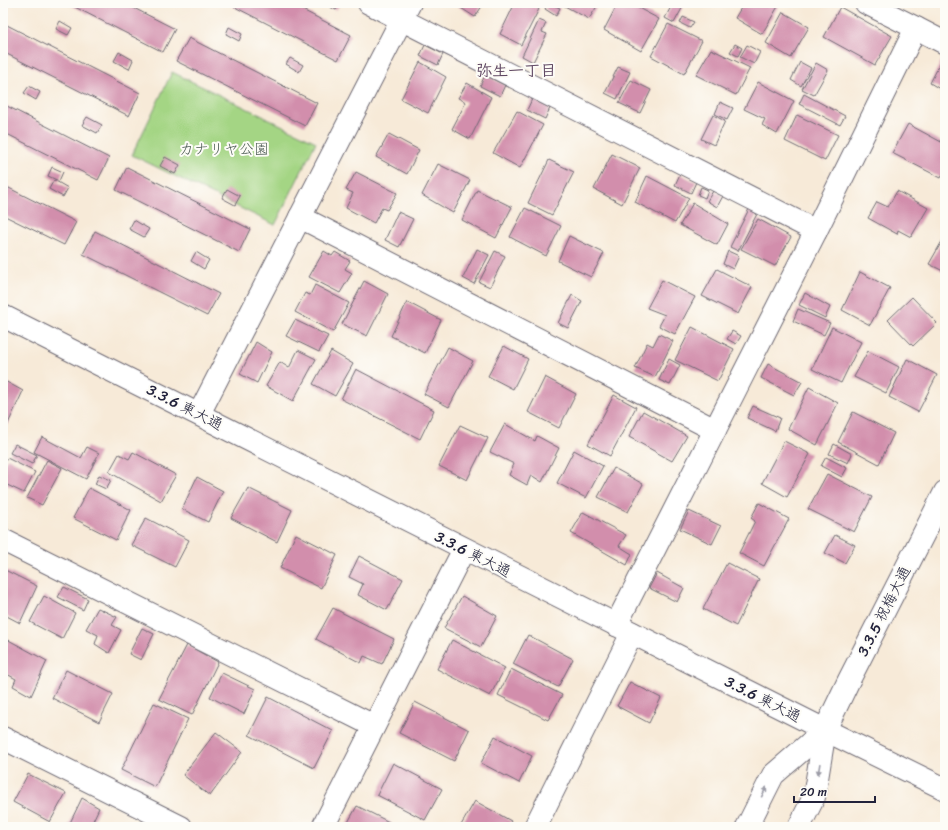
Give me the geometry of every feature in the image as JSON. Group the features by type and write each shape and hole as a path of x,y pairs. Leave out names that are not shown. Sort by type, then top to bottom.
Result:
{"street":[{"path":"369,3 406,11 816,231"},
{"path":"866,3 945,43"},
{"path":"199,414 406,11"},
{"path":"535,827 715,430 816,231 916,28"},
{"path":"300,217 715,430"},
{"name":"3.3.6 東大通","path":"3,316 464,549 945,789"},
{"name":"3.3.5 祝梅大通","path":"799,827 814,797 825,730 945,492"},
{"path":"3,540 374,726"},
{"path":"323,827 464,549"},
{"name":"3.3.5 祝梅大通","path":"747,827 773,774 825,730"},
{"path":"3,738 181,827"}],"green space":[{"name":"カナリヤ公園","path":"172,72 316,142 275,225 132,155"}],"building":[{"path":"67,3 124,3 175,29 163,52"},
{"path":"227,3 289,3 351,35 338,60"},
{"path":"322,3 338,3 340,4 336,10"},
{"path":"453,3 484,3 475,17"},
{"path":"515,3 528,3 539,9 521,45 500,34"},
{"path":"548,3 560,8 556,16 545,9"},
{"path":"559,3 599,3 589,19"},
{"path":"618,3 629,3 659,19 641,51 604,30"},
{"path":"673,3 685,3 674,23 665,18"},
{"path":"744,3 780,3 762,34 735,18"},
{"path":"840,7 892,36 875,65 824,37"},
{"path":"783,12 809,27 791,58 766,43"},
{"path":"683,17 694,22 690,28 680,23"},
{"path":"539,20 546,23 542,32 547,34 533,62 522,56"},
{"path":"60,21 72,28 68,35 56,29"},
{"path":"3,23 140,93 129,116 3,52"},
{"path":"668,24 702,41 684,74 651,56"},
{"path":"229,27 242,34 239,41 226,34"},
{"path":"189,38 317,103 305,126 176,61"},
{"path":"735,44 742,48 738,56 730,52"},
{"path":"425,45 443,54 438,65 420,56"},
{"path":"747,45 760,52 754,64 740,57"},
{"path":"711,49 750,68 736,95 696,75"},
{"path":"119,52 133,60 129,69 114,61"},
{"path":"945,54 945,92 930,83"},
{"path":"290,58 303,65 299,72 286,64"},
{"path":"420,62 446,77 428,113 401,99"},
{"path":"800,62 811,68 801,86 791,80"},
{"path":"816,63 828,70 814,95 802,89"},
{"path":"618,67 630,72 617,99 605,93"},
{"path":"485,75 505,85 500,96 480,86"},
{"path":"631,80 651,90 640,113 619,103"},
{"path":"758,82 794,101 777,134 762,125 765,119 744,109"},
{"path":"467,83 491,97 470,139 452,129 466,102 458,98"},
{"path":"29,86 40,92 36,100 24,93"},
{"path":"804,94 845,116 840,125 799,104"},
{"path":"532,99 550,108 545,119 527,110"},
{"path":"720,102 733,108 727,120 715,114"},
{"path":"3,104 109,158 98,180 3,132"},
{"path":"517,111 543,125 520,168 493,153"},
{"path":"713,115 725,121 714,145 701,139"},
{"path":"797,115 838,135 825,161 785,141"},
{"path":"87,117 102,125 97,133 82,125"},
{"path":"908,124 945,144 945,170 941,178 892,153"},
{"path":"389,134 419,150 407,174 376,157"},
{"path":"612,154 640,168 622,204 594,189"},
{"path":"165,157 180,165 175,174 160,166"},
{"path":"549,160 574,172 552,215 528,203"},
{"path":"438,164 470,180 453,213 422,195"},
{"path":"52,167 63,172 59,181 48,176"},
{"path":"127,167 250,229 239,252 116,190"},
{"path":"356,172 397,193 387,210 382,208 374,223 346,208 353,193 346,190"},
{"path":"680,174 696,182 691,193 675,185"},
{"path":"647,176 689,198 675,223 635,202"},
{"path":"54,180 68,188 63,197 49,189"},
{"path":"3,185 76,222 64,245 3,215"},
{"path":"701,187 708,190 705,198 698,195"},
{"path":"227,189 240,196 235,205 222,198"},
{"path":"477,190 512,207 496,238 462,220"},
{"path":"713,191 723,196 717,207 707,201"},
{"path":"897,191 928,208 911,237 898,230 897,234 868,218 877,202 888,207"},
{"path":"693,203 728,224 717,245 680,225"},
{"path":"525,208 561,226 546,256 510,237"},
{"path":"749,209 757,214 738,251 730,247"},
{"path":"398,212 413,219 399,247 385,240"},
{"path":"758,219 791,237 775,266 741,249"},
{"path":"134,220 149,229 144,237 129,229"},
{"path":"95,231 219,294 207,316 83,254"},
{"path":"569,236 604,253 591,277 558,261"},
{"path":"945,236 945,272 929,264"},
{"path":"477,249 489,255 474,284 463,278"},
{"path":"324,251 332,256 335,252 350,261 345,269 352,273 340,293 309,277"},
{"path":"495,251 505,256 490,287 479,282"},
{"path":"728,251 739,256 733,269 723,264"},
{"path":"196,252 209,260 204,269 191,261"},
{"path":"717,269 752,287 738,314 702,296"},
{"path":"860,272 890,288 870,325 842,310"},
{"path":"662,280 695,297 675,334 659,326 665,315 647,308"},
{"path":"364,281 388,294 367,336 342,324"},
{"path":"315,285 349,303 333,332 295,312 305,293 310,295"},
{"path":"805,293 830,307 825,318 799,305"},
{"path":"572,295 582,301 568,328 558,323"},
{"path":"912,297 937,323 913,346 888,320"},
{"path":"407,302 441,320 425,353 391,336"},
{"path":"798,309 830,323 824,335 793,321"},
{"path":"295,320 328,336 319,352 286,336"},
{"path":"692,327 734,349 718,381 675,360"},
{"path":"832,327 861,342 841,383 812,369"},
{"path":"732,331 741,336 736,344 727,339"},
{"path":"659,334 673,341 655,377 635,368 647,343 653,346"},
{"path":"256,342 272,352 257,383 240,374"},
{"path":"504,346 528,359 513,389 488,376"},
{"path":"448,347 473,361 449,407 424,394"},
{"path":"298,350 316,359 293,401 266,386 280,362 289,368"},
{"path":"331,351 353,364 335,396 313,384"},
{"path":"868,351 899,367 886,393 854,377"},
{"path":"669,359 680,365 670,385 659,380"},
{"path":"907,359 937,375 918,412 889,397"},
{"path":"768,364 802,382 794,395 761,378"},
{"path":"356,369 434,410 420,439 341,399"},
{"path":"545,377 576,394 559,428 528,412"},
{"path":"3,380 23,391 7,426 3,424"},
{"path":"809,387 838,403 817,445 788,429"},
{"path":"614,395 636,407 610,456 588,444"},
{"path":"753,406 780,418 775,431 747,418"},
{"path":"643,411 687,436 672,461 629,437"},
{"path":"853,412 894,433 879,464 838,442"},
{"path":"505,424 535,441 537,436 559,448 542,482 531,475 527,485 509,475 514,464 490,452"},
{"path":"460,425 488,438 467,480 439,466"},
{"path":"42,437 81,458 87,447 99,453 86,479 34,452"},
{"path":"784,441 810,454 787,497 762,483"},
{"path":"15,444 37,455 32,464 10,453"},
{"path":"834,444 852,454 848,463 829,454"},
{"path":"574,450 603,466 586,498 557,483"},
{"path":"133,452 176,475 161,501 109,472 119,454 129,459"},
{"path":"826,457 847,468 842,477 821,466"},
{"path":"7,458 35,472 24,493 3,483 3,466"},
{"path":"47,460 62,468 42,505 27,498"},
{"path":"614,468 643,484 628,512 598,497"},
{"path":"827,474 872,497 854,532 808,509"},
{"path":"99,475 111,480 106,489 95,484"},
{"path":"197,477 223,491 208,522 182,509"},
{"path":"89,488 131,510 116,540 73,518"},
{"path":"248,488 292,510 277,542 231,518"},
{"path":"759,503 789,519 764,566 739,553 755,521 751,518"},
{"path":"689,511 721,526 712,544 680,529"},
{"path":"583,512 626,535 619,546 632,554 627,565 571,533"},
{"path":"146,518 189,540 175,567 131,545"},
{"path":"296,534 337,555 321,588 280,568"},
{"path":"835,535 855,545 845,563 825,553"},
{"path":"359,556 403,579 387,610 358,595 363,584 349,577"},
{"path":"727,563 759,579 736,626 703,609"},
{"path":"3,569 37,586 20,623 3,614"},
{"path":"657,573 684,588 677,602 649,588"},
{"path":"64,587 88,599 83,610 58,597"},
{"path":"44,596 75,613 62,639 30,622"},
{"path":"462,596 497,616 481,647 444,628"},
{"path":"98,608 117,617 112,625 121,630 109,653 95,644 98,635 86,629"},
{"path":"333,608 394,639 382,664 364,656 361,663 316,639"},
{"path":"142,628 154,634 141,660 129,654"},
{"path":"528,635 573,659 558,687 513,664"},
{"path":"3,637 47,661 31,696 13,686 16,679 3,672"},
{"path":"452,640 505,668 490,696 437,669"},
{"path":"187,645 218,662 192,715 159,699"},
{"path":"511,669 562,695 548,720 498,695"},
{"path":"66,670 113,694 99,722 52,698"},
{"path":"222,673 255,689 244,714 210,697"},
{"path":"630,682 661,698 649,723 617,706"},
{"path":"268,697 333,731 314,768 249,735"},
{"path":"415,702 469,730 454,761 399,733"},
{"path":"154,703 188,719 155,787 121,770"},
{"path":"216,732 242,752 210,796 183,775"},
{"path":"495,736 532,756 519,783 481,763"},
{"path":"393,763 442,789 425,820 377,795"},
{"path":"28,774 66,793 50,822 13,802"},
{"path":"82,798 99,808 90,827 68,827"},
{"path":"475,801 511,821 508,827 460,827"},
{"path":"357,806 391,823 389,827 346,826"}],"district":[{"name":"弥生一丁目","path":"516,70"}]}
